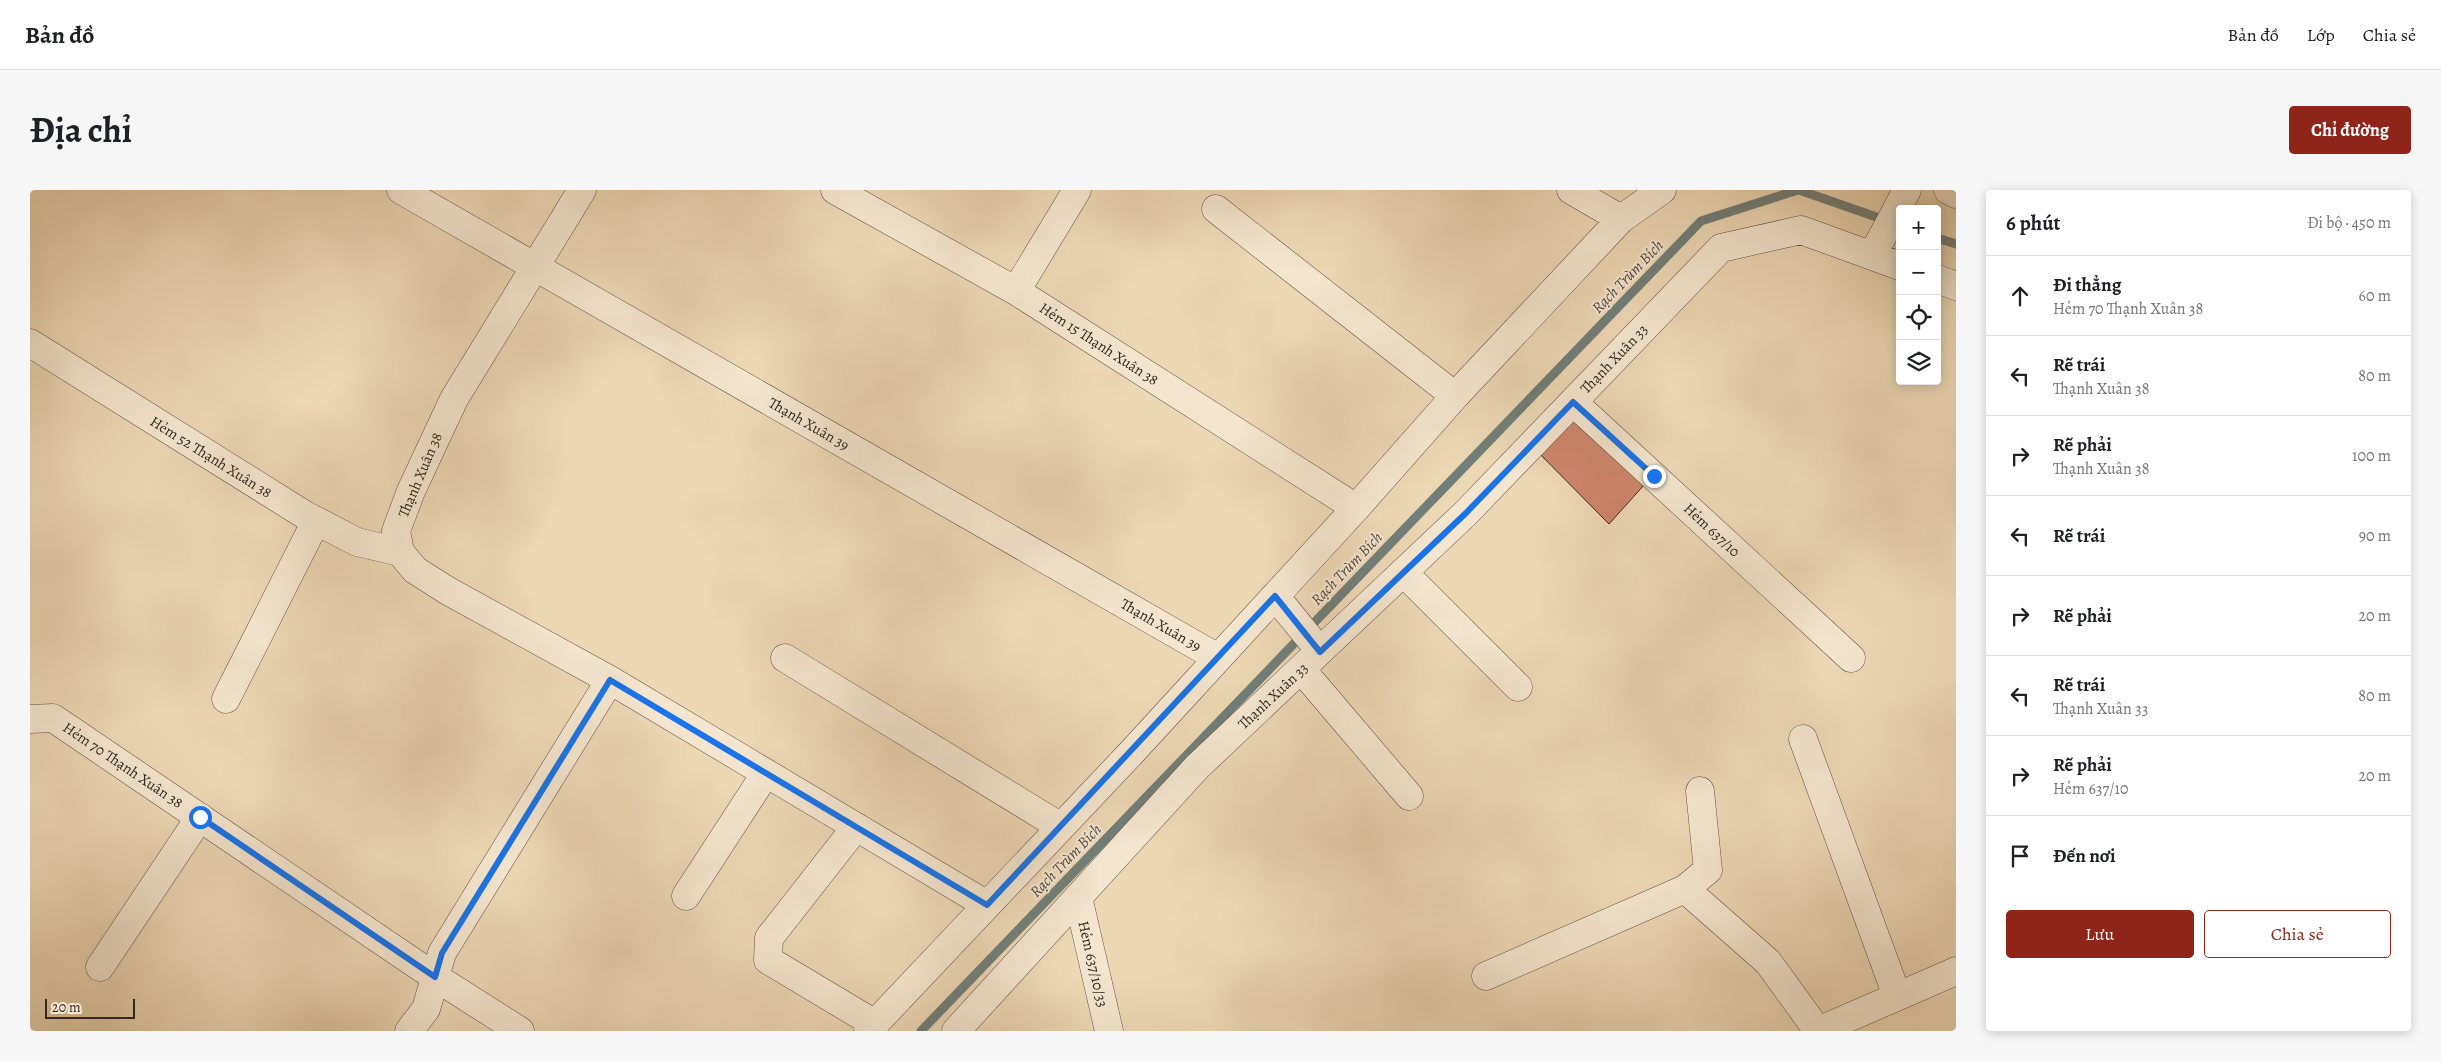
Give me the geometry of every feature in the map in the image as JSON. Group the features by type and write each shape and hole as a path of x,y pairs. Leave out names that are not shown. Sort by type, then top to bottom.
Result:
{"street":[{"name":"Thạnh Xuân 39","path":"401,190 1218,658"},
{"name":"Thạnh Xuân 38","path":"400,552 396,531 411,491 454,399 536,268 582,190"},
{"name":"Hẻm 15 Thạnh Xuân 38","path":"836,190 1016,291 1356,508"},
{"path":"1016,291 1077,190"},
{"path":"1571,190 1620,219"},
{"path":"856,827 769,938 768,960 872,1028 1218,658 1356,508 1455,396 1620,219 1662,190"},
{"path":"1872,256 1907,190"},
{"path":"1948,190 1956,194"},
{"path":"1216,208 1455,396"},
{"name":"Thạnh Xuân 33","path":"956,1031 1196,767 1466,513 1721,248 1801,230 1896,265"},
{"path":"1941,281 1956,286"},
{"name":"Hẻm 52 Thạnh Xuân 38","path":"30,343 316,521 357,542 400,552"},
{"name":"Hẻm 637/10","path":"1573,402 1851,658"},
{"path":"226,699 316,521"},
{"path":"400,552 415,570 448,591 610,680 987,905"},
{"path":"1404,572 1518,687"},
{"path":"1275,596 1310,660 1409,796"},
{"path":"785,658 1061,827"},
{"path":"409,1031 426,1009 442,953 610,680"},
{"name":"Hẻm 70 Thạnh Xuân 38","path":"30,720 53,718 435,977 520,1031"},
{"path":"1803,739 1897,996"},
{"path":"686,896 766,773"},
{"path":"1486,976 1685,889 1708,870 1700,791"},
{"path":"100,967 200,817"},
{"path":"1685,889 1768,962 1818,1031 1956,971"},
{"name":"Hẻm 637/10/33","path":"1078,898 1109,1031"}],"building":[{"path":"1573,402 1653,475 1609,524 1531,445"}],"waterway":[{"name":"Rạch Trùm Bích","path":"921,1031 1701,221 1798,190"},
{"name":"Rạch Trùm Bích","path":"1799,190 1888,221"},
{"name":"Rạch Trùm Bích","path":"1941,239 1956,244"}],"route":[{"path":"200,817 435,977 442,953 610,680 987,905 1132,752 1275,596 1320,652 1466,513 1573,402 1654,476"}]}
